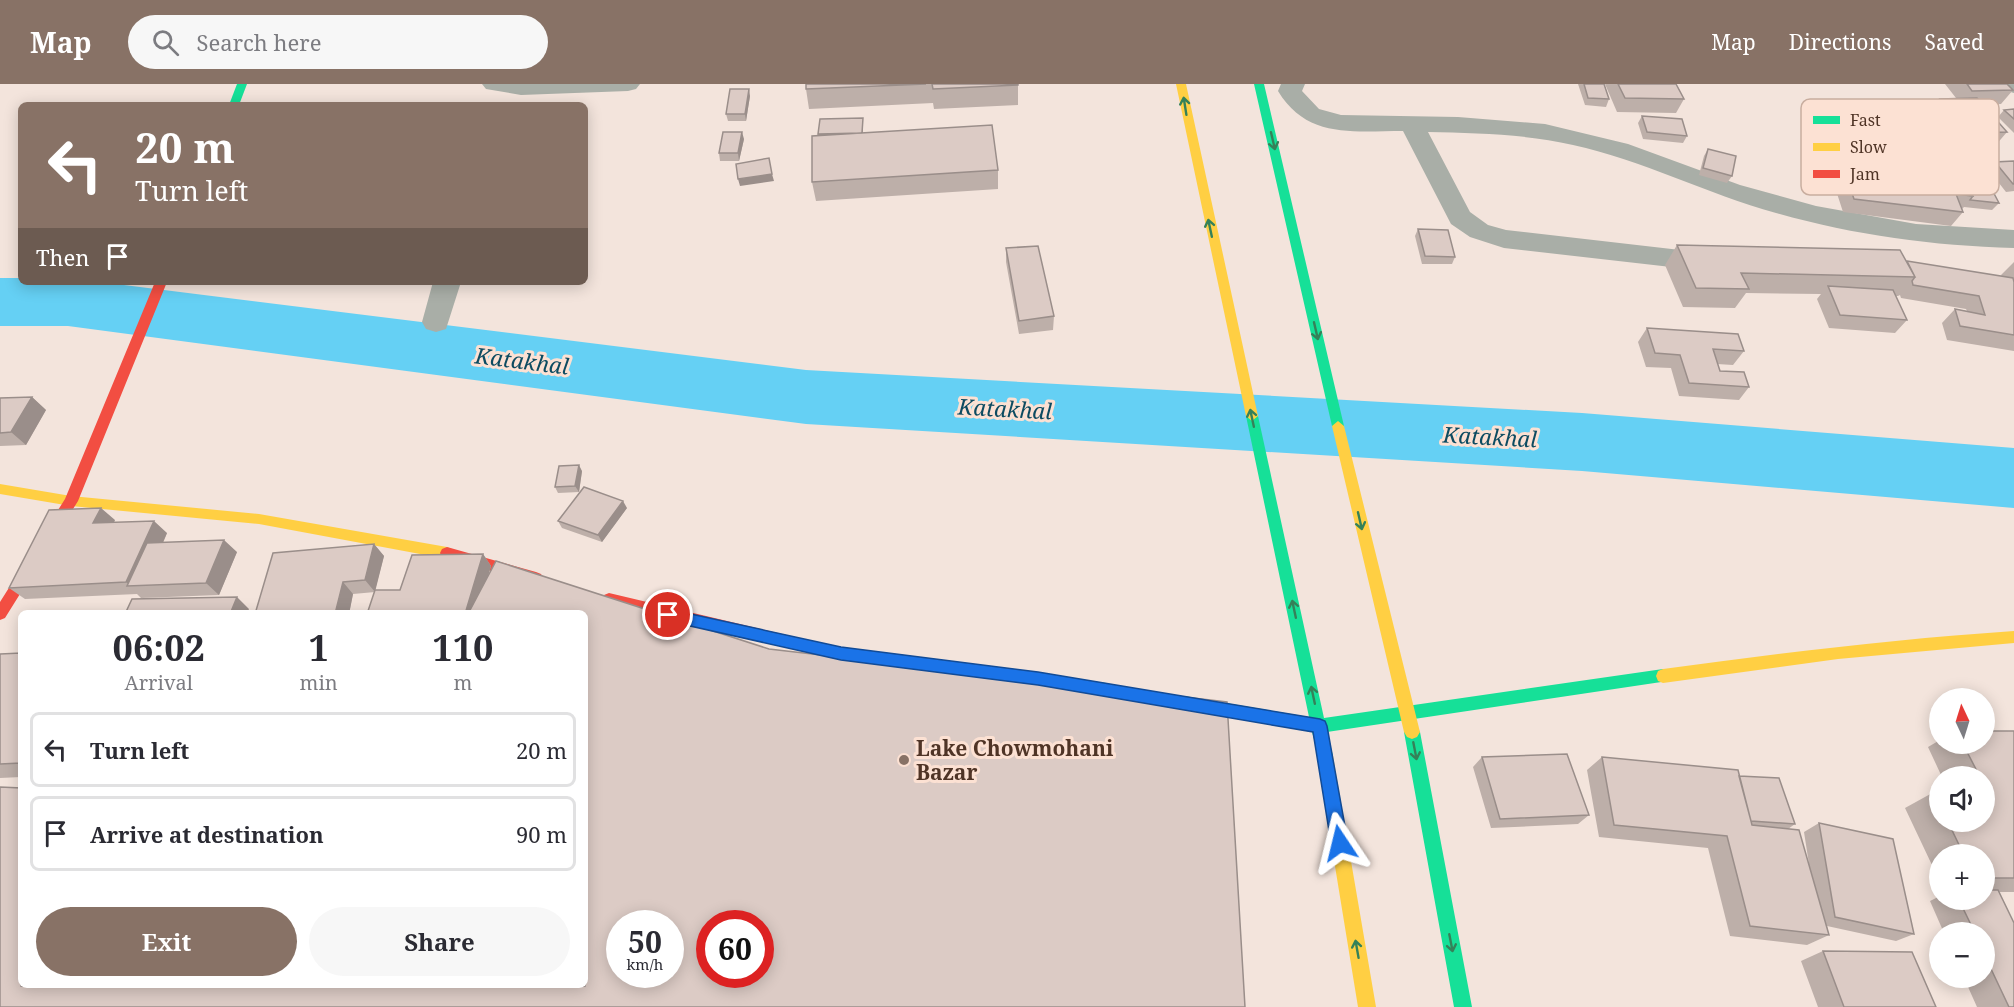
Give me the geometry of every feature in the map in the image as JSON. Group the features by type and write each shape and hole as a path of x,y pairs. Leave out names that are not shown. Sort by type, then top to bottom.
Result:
{"street":[{"path":"235,102 242,84"},
{"path":"494,91 628,84"},
{"path":"1181,84 1320,726 1367,1007"},
{"path":"1259,84 1391,654 1408,713 1463,1007"},
{"path":"1293,84 1290,91 1299,107 1314,117 1341,123 1511,129 1572,137 1640,156 1751,198 1800,212 1858,224 2014,239"},
{"path":"2008,84 2014,86"},
{"path":"1412,125 1460,218 1479,231 1534,243 1735,265"},
{"path":"1902,258 1911,247 1932,232"},
{"path":"0,614 71,501 90,448 160,285"},
{"path":"436,322 446,285"},
{"path":"0,489 71,501 281,523 437,550 547,581"},
{"path":"591,594 646,610 841,654 1038,679 1120,693"},
{"path":"1167,700 1320,726 1818,654 1926,642 2014,637"}],"building":[{"path":"806,84 926,84 806,89"},
{"path":"932,84 1018,84 1018,85 933,89"},
{"path":"1584,84 1604,84 1609,99 1588,98"},
{"path":"1618,84 1676,84 1684,99 1625,98"},
{"path":"1967,84 2007,84 2013,90 1972,91"},
{"path":"730,89 749,89 745,114 726,114"},
{"path":"2014,109 2014,119 2004,110"},
{"path":"1642,116 1682,119 1687,136 1647,132"},
{"path":"863,118 862,133 818,134 820,119"},
{"path":"1999,123 2007,132 1999,132"},
{"path":"992,125 998,170 812,182 812,136"},
{"path":"723,132 742,132 738,153 719,153"},
{"path":"1708,149 1736,156 1732,176 1703,168"},
{"path":"769,158 772,174 738,179 736,164"},
{"path":"2014,161 2014,184 1999,167 1999,162"},
{"path":"1853,195 1956,195 1963,212 1854,199"},
{"path":"1995,195 1999,203 1970,200 1973,196"},
{"path":"1418,229 1448,230 1455,257 1425,256"},
{"path":"1677,245 1900,250 1915,277 1741,273 1749,289 1696,288"},
{"path":"1038,246 1054,316 1019,321 1006,248"},
{"path":"1907,261 2013,278 2014,335 1960,326 1955,309 1985,315 1979,296 1913,285 1912,281 1915,277"},
{"path":"1828,286 1893,290 1907,320 1840,315"},
{"path":"1647,328 1738,334 1744,351 1713,349 1720,371 1744,372 1749,387 1689,383 1680,355 1655,353"},
{"path":"32,397 11,432 0,433 0,398"},
{"path":"579,465 575,486 555,487 559,466"},
{"path":"584,487 623,501 598,535 558,521"},
{"path":"101,508 93,523 154,521 126,582 9,588 49,510"},
{"path":"224,540 206,583 127,586 147,543"},
{"path":"374,544 365,580 343,582 336,610 256,610 273,553"},
{"path":"483,554 466,610 368,610 375,590 400,590 412,555"},
{"name":"Lake Chowmohani Bazar","path":"496,561 769,649 1227,702 1245,1007 0,1007 0,787 18,788 18,988 588,988 588,610 470,610"},
{"path":"237,597 232,610 127,610 132,599"},
{"path":"18,653 18,763 0,764 0,654"},
{"path":"1995,731 2014,731 2014,878 1995,878 1995,844 1959,844 1953,832 1995,832 1995,766 1974,766 1968,754 1995,754"},
{"path":"1567,754 1589,815 1500,819 1482,757"},
{"path":"1602,757 1738,770 1752,825 1799,830 1829,935 1750,926 1727,836 1614,825"},
{"path":"1739,776 1779,778 1795,824 1751,821"},
{"path":"1819,823 1893,839 1914,934 1835,917"},
{"path":"1995,890 1998,890 2014,923 2014,1007 2009,1007 1995,977 1995,922 1970,922 1964,910 1995,910"},
{"path":"1823,951 1912,952 1936,1007 1844,1007"}],"waterway":[{"name":"Katakhal","path":"0,302 68,302 806,397 1582,442 2014,478"}],"traffic: fast":[{"path":"235,102 242,84"},
{"path":"1259,84 1338,426"},
{"path":"1252,416 1325,756"},
{"path":"894,661 1106,690"},
{"path":"1184,703 1320,726 1663,676"},
{"path":"1412,732 1463,1007"}],"traffic: slow":[{"path":"1181,84 1252,416"},
{"path":"1338,426 1412,732"},
{"path":"0,489 71,501 259,519 447,553"},
{"path":"1663,676 1838,653 2014,637"},
{"path":"1325,756 1367,1007"}],"traffic: jam":[{"path":"0,614 71,501 160,285"},
{"path":"447,553 536,578"},
{"path":"609,599 841,654 894,661"}],"place":[{"name":"Lake Chowmohani Bazar","path":"904,760"}],"route":[{"path":"668,615 841,654 1038,679 1320,726 1340,843"}]}
